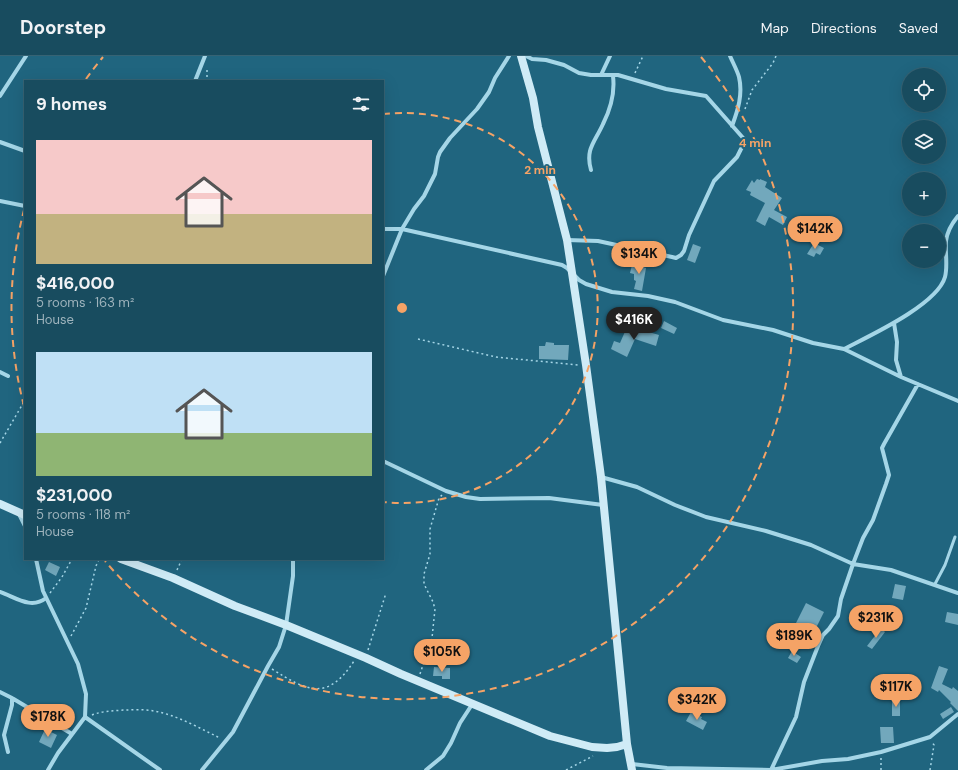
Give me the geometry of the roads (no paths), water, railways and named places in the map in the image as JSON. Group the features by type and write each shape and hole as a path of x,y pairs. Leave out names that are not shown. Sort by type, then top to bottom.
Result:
{"street":[{"path":"0,96 26,56"},
{"path":"195,80 205,56"},
{"path":"384,274 402,229 424,196 435,174 440,152 450,138 478,109 509,56"},
{"path":"520,56 533,98 538,127 567,240 601,477 627,744 632,767 770,770 822,761 848,759 881,752 930,737 958,714"},
{"path":"526,56 532,59 546,60 564,65 579,73 591,75 618,75 666,89 706,96 744,139 743,146 737,157 714,181 689,235 684,251 676,258 598,241 567,240"},
{"path":"601,75 610,56"},
{"path":"730,56 738,76 741,92 738,110 732,126"},
{"path":"591,170 588,158 589,152 604,124 610,107 614,83 613,76"},
{"path":"0,142 24,151"},
{"path":"0,201 24,206"},
{"path":"844,349 919,308 943,282 946,269 946,239 958,216"},
{"path":"384,229 402,229 512,255 550,262 567,268 578,280 586,284 612,292 648,296 675,302 723,320 773,330 813,343 844,349 901,377 958,401"},
{"path":"894,323 897,342 896,360 901,377"},
{"path":"0,372 8,376"},
{"path":"770,770 796,717 804,682 818,646 823,635 829,630 838,616 841,599 853,564 863,538 873,520 886,484 888,475 882,448 918,384"},
{"path":"384,461 446,491 466,497 480,499 549,498 603,505"},
{"path":"601,477 637,487 706,517 766,531 797,541 853,564 891,570 958,593"},
{"path":"0,504 21,514"},
{"path":"36,560 46,598 82,674 86,694 85,717 48,770"},
{"path":"124,560 173,578 235,606 362,656 550,736 592,747 607,748 627,744"},
{"path":"202,770 233,732 279,647 286,625 293,576 293,560"},
{"path":"0,592 17,600 31,603 41,602 46,598"},
{"path":"0,692 72,734"},
{"path":"8,752 4,735 12,705 12,698"},
{"path":"426,770 443,756 451,743 460,722 473,703"},
{"path":"85,717 160,770"}],"lane":[{"path":"935,584 945,565 955,538"}]}
